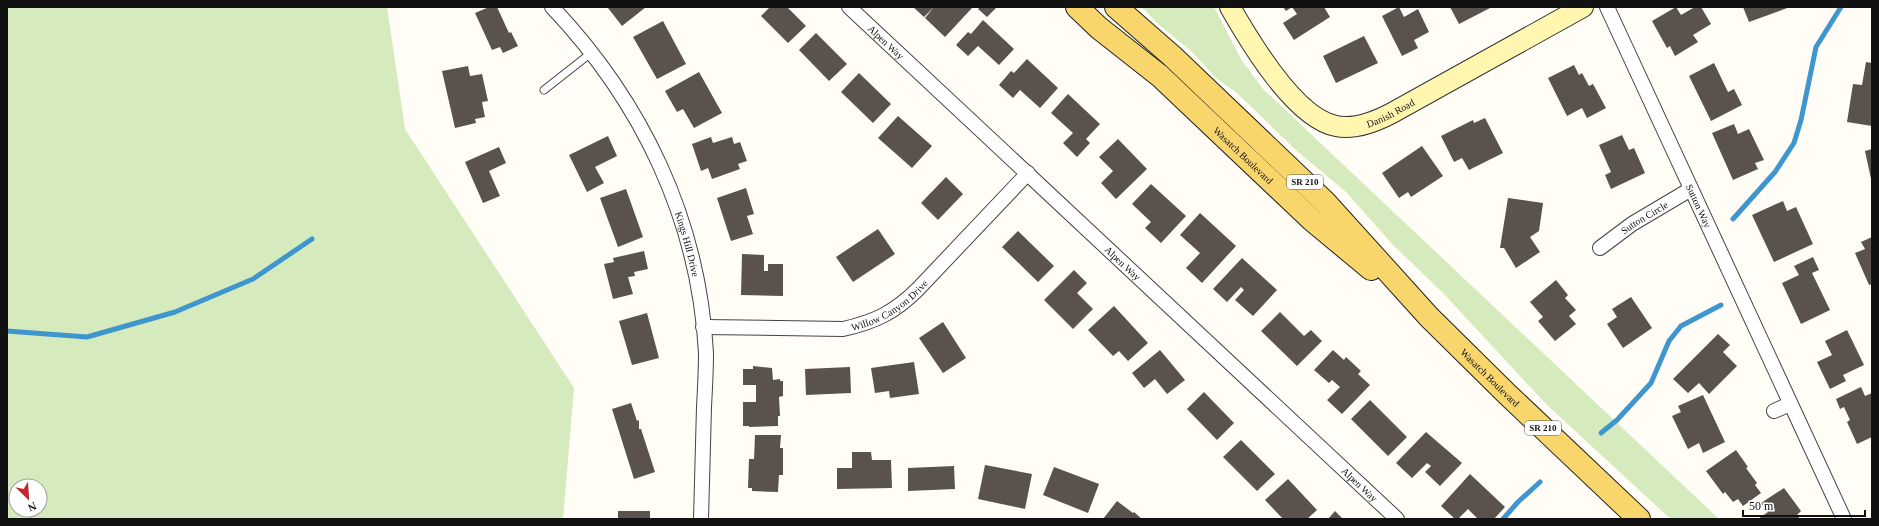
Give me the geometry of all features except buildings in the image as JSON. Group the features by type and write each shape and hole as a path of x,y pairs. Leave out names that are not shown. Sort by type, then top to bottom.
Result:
{"main road":[{"name":"Wasatch Boulevard","path":"1077,7 1099,28 1160,76 1312,220 1429,317"},
{"path":"1094,7 1131,43 1160,76"},
{"name":"Wasatch Boulevard","path":"1116,7 1172,56 1326,203 1429,317 1523,410 1639,519"}],"street":[{"name":"Kings Hill Drive","path":"552,7 591,52 622,93 644,132 671,189 690,250 700,298 706,354 701,519"},
{"name":"Alpen Way","path":"849,7 1397,519"},
{"name":"Wasatch Boulevard","path":"1129,7 1172,56"},
{"name":"Danish Road","path":"1230,7 1246,34 1273,72 1302,107 1321,121 1346,127 1364,124 1388,115 1582,7"},
{"name":"Sutton Way","path":"1607,7 1844,519"},
{"name":"Willow Canyon Drive","path":"703,327 843,329 865,324 885,315 903,304 1028,173"},
{"name":"Sutton Circle","path":"1600,248 1632,224 1691,189"},
{"path":"1774,411 1790,404"}],"lane":[{"path":"544,90 591,52"}],"green space":[{"path":"7,7 387,7 405,129 574,388 563,519 7,519"},
{"path":"1142,7 1214,7 1242,61 1263,89 1719,519 1671,519 1664,513 1547,405 1443,293 1393,245 1346,192 1297,151 1237,93 1216,78 1191,51 1157,23"}],"waterway":[{"path":"1733,219 1775,172 1794,143 1801,120 1816,47 1841,7"},
{"path":"7,331 87,337 175,312 253,279 312,239"},
{"path":"1601,433 1617,420 1651,383 1669,341 1681,326 1721,305"},
{"path":"1503,519 1518,502 1540,482"}]}
